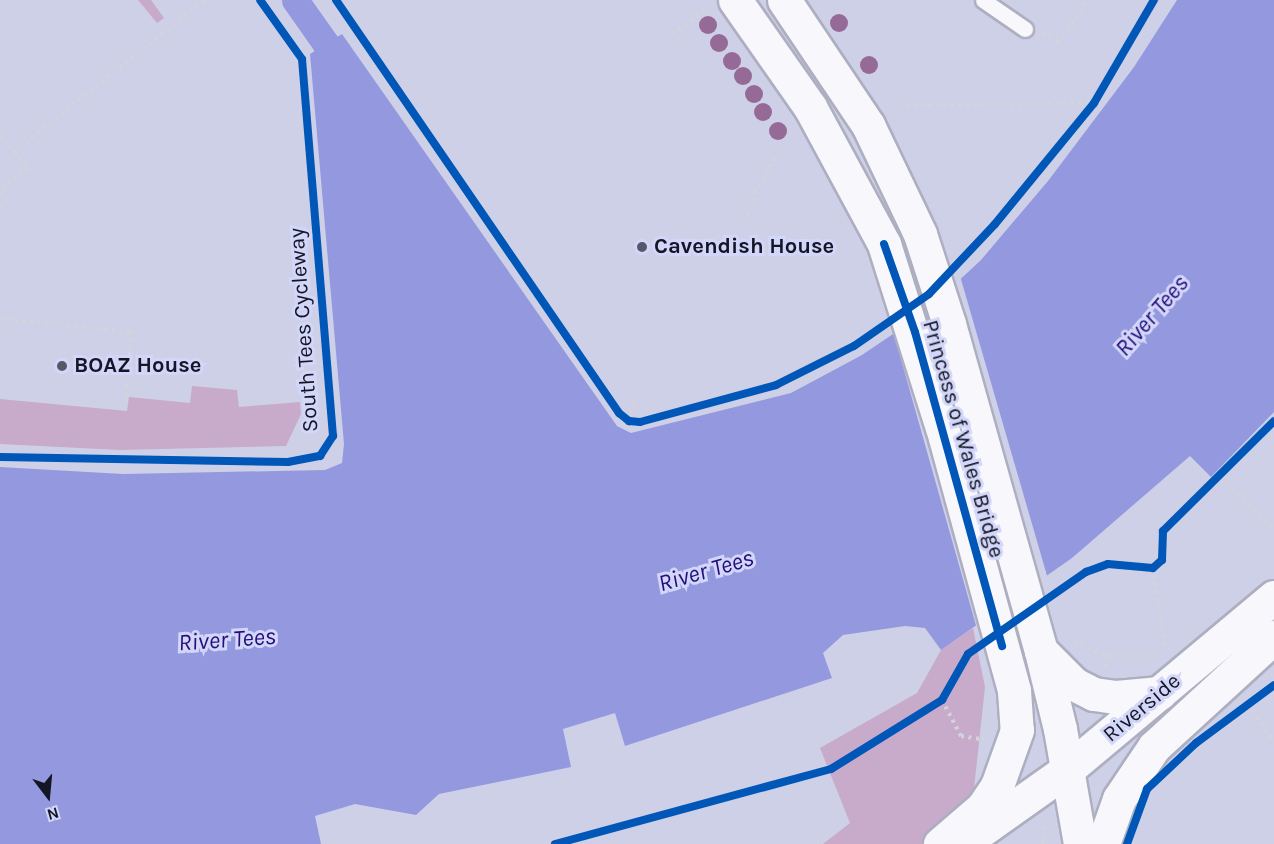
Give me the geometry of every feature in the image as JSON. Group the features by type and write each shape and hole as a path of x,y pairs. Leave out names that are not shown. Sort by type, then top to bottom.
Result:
{"street":[{"name":"Princess of Wales Bridge","path":"784,0 868,125 920,234 949,324 1038,642 1068,769"},
{"name":"Princess of Wales Bridge","path":"725,2 810,108 884,244 918,343 1002,646 1017,710 1014,747 997,786 983,807 940,844"},
{"name":"Riverside","path":"962,844 1068,769 1274,597"},
{"name":"Riverside","path":"1103,844 1122,794 1154,747 1274,637"},
{"path":"1038,642 1074,684 1094,694 1116,697 1160,693"},
{"path":"1068,769 1080,844"}],"lane":[{"path":"983,0 1030,28"}],"path":[{"path":"14,152 205,0"},
{"path":"1030,28 1059,43 1088,0"},
{"path":"672,34 725,2"},
{"path":"1087,111 1100,92"},
{"path":"906,106 1094,103"},
{"path":"0,135 28,168 0,191 8,201 0,207"},
{"path":"748,216 755,193 778,153"},
{"path":"0,319 132,332 125,407"},
{"path":"629,421 635,401"},
{"path":"619,413 629,421 640,422"},
{"path":"1214,484 1230,468"},
{"path":"1222,476 1274,530"},
{"path":"1140,567 1153,568 1162,560"},
{"path":"1153,568 1164,643"},
{"path":"1038,642 1073,641 1109,656 1175,654"},
{"path":"932,706 947,690"},
{"path":"1239,711 1257,698"},
{"path":"1248,705 1274,742"}],"shaded area":[{"path":"138,0 151,0 164,18 157,23"},
{"path":"192,386 237,390 239,407 300,402 301,414 286,446 120,450 0,444 0,399 127,411 129,397 190,403"},
{"path":"973,628 985,687 968,844 823,844 850,823 820,748 917,693 941,650"}],"water":[{"name":"River Tees","path":"1177,0 1274,0 1274,412 1211,477 1190,456 1072,558 941,650 925,628 905,626 843,635 823,653 832,678 625,746 615,713 563,729 571,767 439,794 416,815 355,804 315,816 321,844 0,844 0,467 123,474 325,470 342,463 344,444 310,54 342,34 617,426 631,433 791,393 862,355 924,313 981,260 1048,181 1134,67"}],"pier":[{"path":"960,276 1048,579 977,629 893,331 923,311"}],"waterway":[{"path":"295,0 326,44 337,77"}],"cycle path":[{"name":"South Tees Cycleway","path":"0,457 288,462 320,456 333,436 302,59 260,0"},
{"path":"336,0 619,413 629,421 640,422 776,385 854,346 929,294 995,224 1094,103 1154,0"},
{"path":"884,244 915,332 1002,646"},
{"path":"555,844 831,769 942,700 968,654 1086,572 1108,564 1153,568 1162,560 1163,531 1274,421"},
{"path":"1127,844 1147,789 1196,743 1274,685"}],"place":[{"name":"Cavendish House","path":"642,247"},
{"name":"BOAZ House","path":"62,366"}]}
